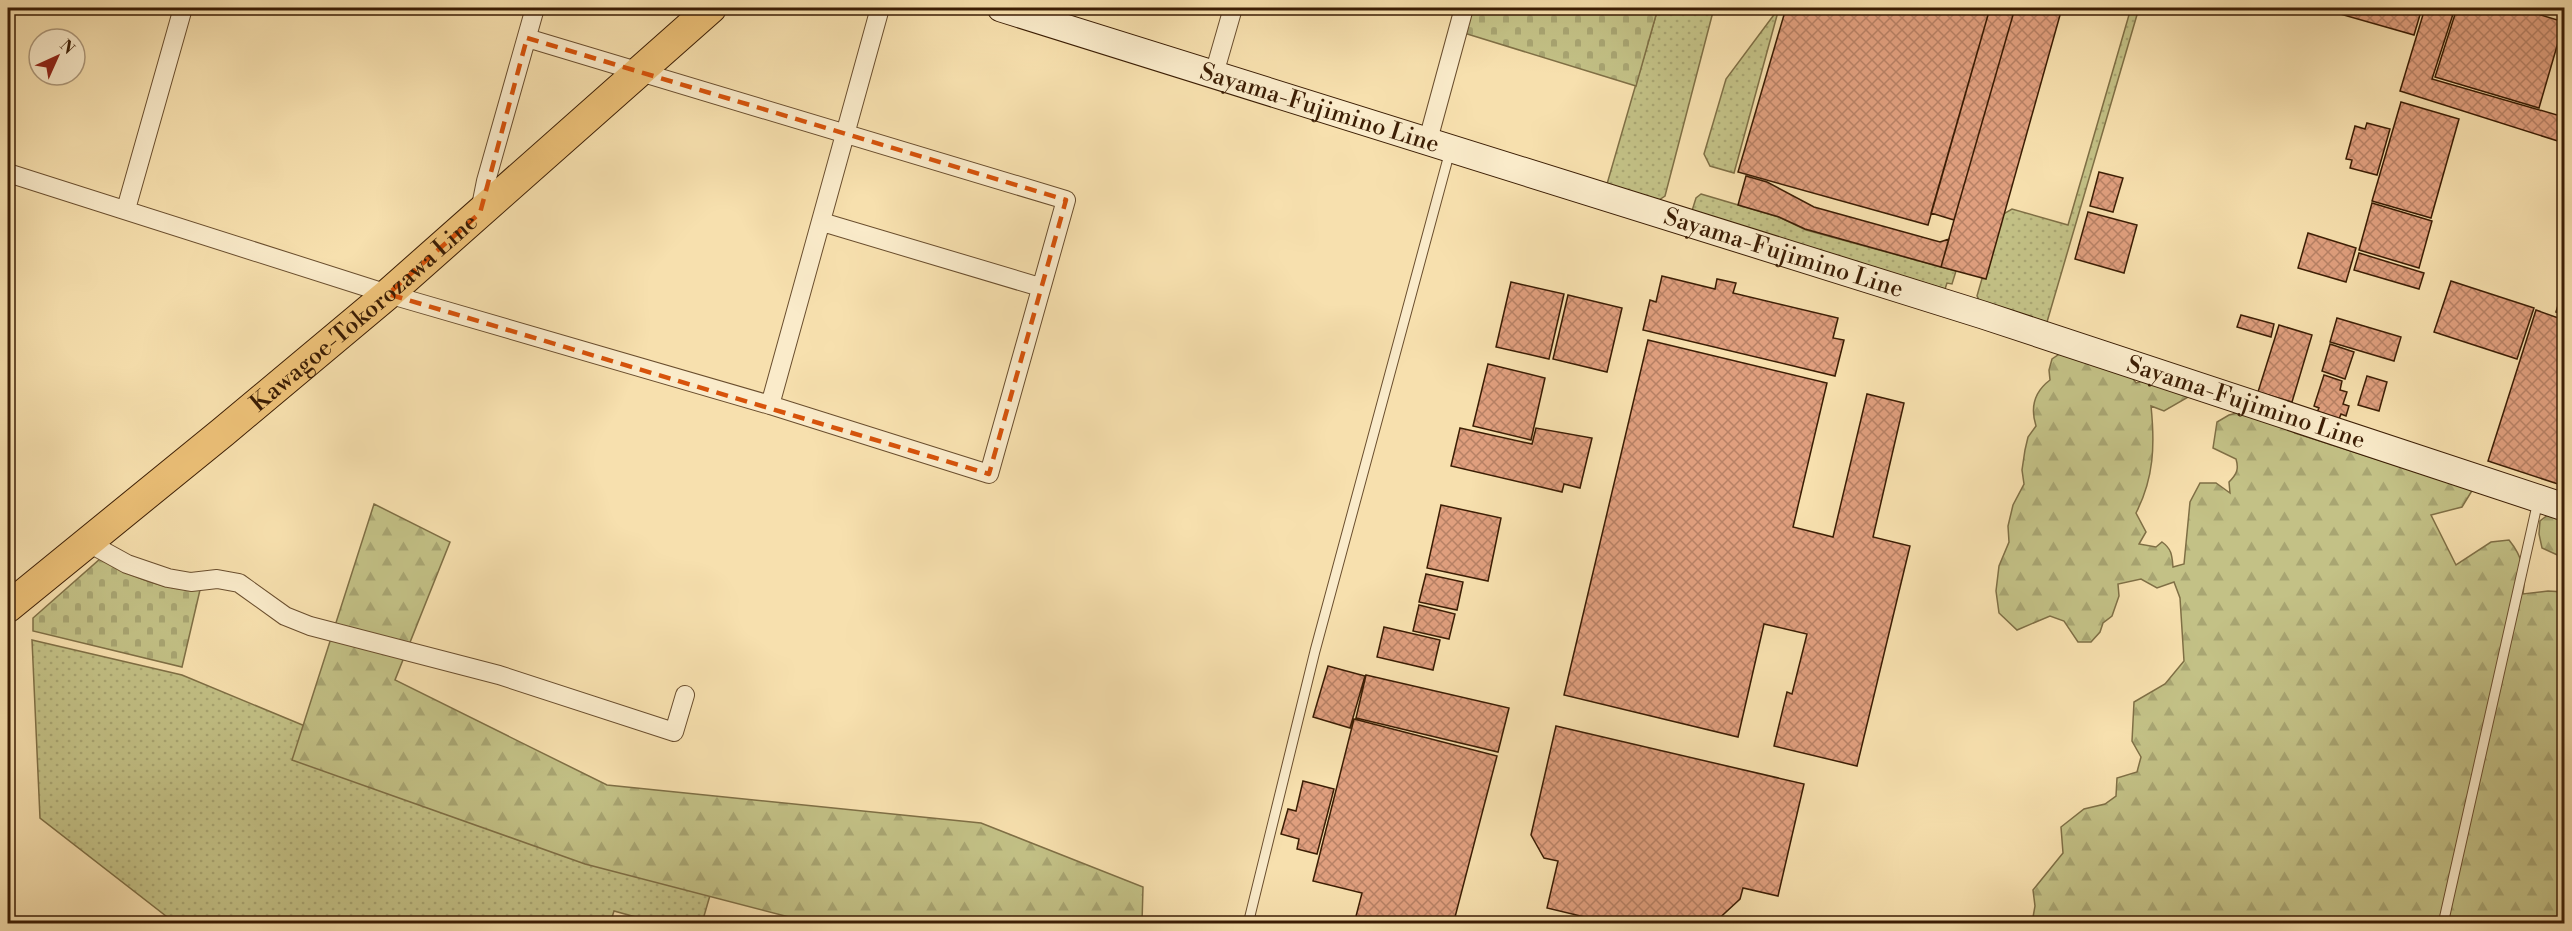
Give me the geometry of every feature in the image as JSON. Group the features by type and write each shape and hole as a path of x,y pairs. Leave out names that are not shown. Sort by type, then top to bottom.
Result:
{"main road":[{"name":"Kawagoe-Tokorozawa Line","path":"8,607 388,294 711,8"},
{"name":"Sayama-Fujimino Line","path":"1001,8 1983,315 2565,507"}],"street":[{"path":"126,209 183,8"},
{"path":"480,213 486,181 535,8"},
{"path":"770,405 880,8"},
{"path":"1214,74 1233,8"},
{"path":"1439,144 1464,8"},
{"path":"8,173 388,294 770,405 989,474 1066,200 527,38"},
{"path":"822,222 1040,287"},
{"path":"87,542 127,564 168,578 191,582 217,579 239,583 285,616 310,627 499,675 674,732 685,695"}],"lane":[{"path":"1248,924 1439,144"},
{"path":"2443,924 2539,499"}],"highlighted area":[{"path":"527,38 1066,200 989,474 388,294 480,213"}],"green space":[{"path":"1472,8 1658,8 1636,86 1464,33"},
{"path":"1658,8 1714,8 1665,196 1659,200 1607,184"},
{"path":"1779,8 1734,173 1710,166 1704,154 1726,79"},
{"path":"2131,8 2139,8 2047,322 1980,302 1977,296 2000,216 2012,209 2068,225"},
{"path":"1701,194 1779,217 1806,230 1956,271 1952,284 1947,283 1945,289 1691,214 1696,198"},
{"path":"2064,351 2124,366 2136,383 2154,378 2197,392 2164,411 2151,406 2152,461 2142,500 2136,513 2146,532 2139,544 2156,547 2162,542 2170,550 2173,567 2184,564 2190,502 2200,483 2216,483 2230,493 2229,482 2237,471 2237,463 2236,459 2213,448 2217,422 2229,415 2244,411 2274,418 2295,433 2401,467 2436,474 2473,489 2462,507 2431,515 2456,565 2491,542 2509,540 2518,553 2522,566 2523,594 2564,592 2564,923 2032,923 2035,906 2033,890 2063,853 2061,827 2084,809 2105,804 2116,796 2117,778 2137,772 2141,757 2132,741 2134,702 2165,684 2184,661 2180,598 2174,582 2157,588 2141,579 2118,584 2119,596 2112,616 2103,623 2100,632 2091,642 2078,642 2064,621 2050,616 2017,630 1999,613 1996,591 1999,566 2009,542 2008,526 2013,505 2024,484 2022,470 2025,450 2028,437 2036,426 2033,412 2035,400 2040,390 2050,380 2049,370 2052,359"},
{"path":"374,504 450,542 395,680 607,785 981,823 1143,887 1142,923 812,923 585,864 292,760"},
{"path":"2549,514 2564,520 2564,558 2542,548 2539,534 2540,521"},
{"path":"100,559 160,585 200,590 182,667 33,631 33,618"},
{"path":"32,640 182,675 628,860 713,885 702,923 657,923 614,911 610,924 175,923 40,818"}],"building":[{"path":"1786,8 1990,8 1928,225 1738,172"},
{"path":"1990,8 2062,8 1986,279 1941,267 1954,220 1931,213"},
{"path":"1990,8 2015,8 1954,220 1931,213"},
{"path":"2326,8 2422,8 2414,35 2326,10"},
{"path":"2425,8 2455,8 2432,79 2564,117 2564,143 2400,91"},
{"path":"2457,8 2518,8 2564,22 2539,108 2435,77"},
{"path":"2401,102 2459,119 2431,218 2372,201"},
{"path":"2367,123 2390,129 2377,175 2350,168 2352,160 2346,159 2355,126 2365,129"},
{"path":"2099,172 2123,178 2113,212 2090,206"},
{"path":"1746,176 1767,182 1814,207 1940,242 1949,239 1941,267 1805,229 1779,217 1738,205"},
{"path":"2372,203 2432,221 2419,268 2359,250"},
{"path":"2088,212 2137,225 2124,273 2075,259"},
{"path":"2308,233 2356,248 2346,282 2298,268"},
{"path":"2359,253 2424,273 2419,289 2354,270"},
{"path":"1662,276 1715,289 1717,279 1736,283 1733,293 1838,318 1833,338 1844,340 1835,376 1643,330 1650,300 1656,302"},
{"path":"2451,281 2534,308 2517,359 2434,332"},
{"path":"1511,282 1564,294 1549,359 1496,347"},
{"path":"2564,285 2564,315 2556,312"},
{"path":"1568,295 1622,308 1607,372 1553,359"},
{"path":"2536,310 2564,320 2564,486 2488,461"},
{"path":"2241,315 2274,324 2271,337 2237,327"},
{"path":"2337,318 2401,337 2394,361 2330,342"},
{"path":"2279,325 2312,335 2292,402 2258,392"},
{"path":"1648,340 1827,383 1793,527 1833,537 1867,394 1904,403 1873,537 1910,546 1857,766 1774,746 1787,692 1792,694 1807,634 1764,624 1738,737 1564,695"},
{"path":"2330,344 2354,352 2345,379 2322,371"},
{"path":"1488,364 1545,378 1531,440 1473,426"},
{"path":"2324,375 2342,381 2340,390 2347,392 2343,404 2349,406 2346,416 2341,414 2339,419 2317,412 2319,408 2314,406"},
{"path":"2367,376 2387,382 2379,411 2358,405"},
{"path":"1460,428 1532,444 1536,428 1592,438 1580,488 1564,484 1562,492 1451,466"},
{"path":"1441,505 1501,518 1488,581 1427,568"},
{"path":"1426,574 1463,582 1457,610 1419,602"},
{"path":"1419,605 1455,614 1449,639 1413,631"},
{"path":"1384,627 1440,640 1433,670 1377,657"},
{"path":"1328,666 1365,676 1350,728 1313,717"},
{"path":"1366,675 1509,708 1498,752 1356,718"},
{"path":"1354,719 1497,756 1455,917 1457,918 1456,924 1370,924 1355,920 1362,893 1313,881"},
{"path":"1556,726 1804,784 1778,896 1743,888 1740,899 1713,924 1614,924 1547,908 1558,861 1544,858 1531,835"},
{"path":"1303,781 1334,789 1317,854 1297,849 1299,839 1281,834 1288,809 1296,811"}]}
